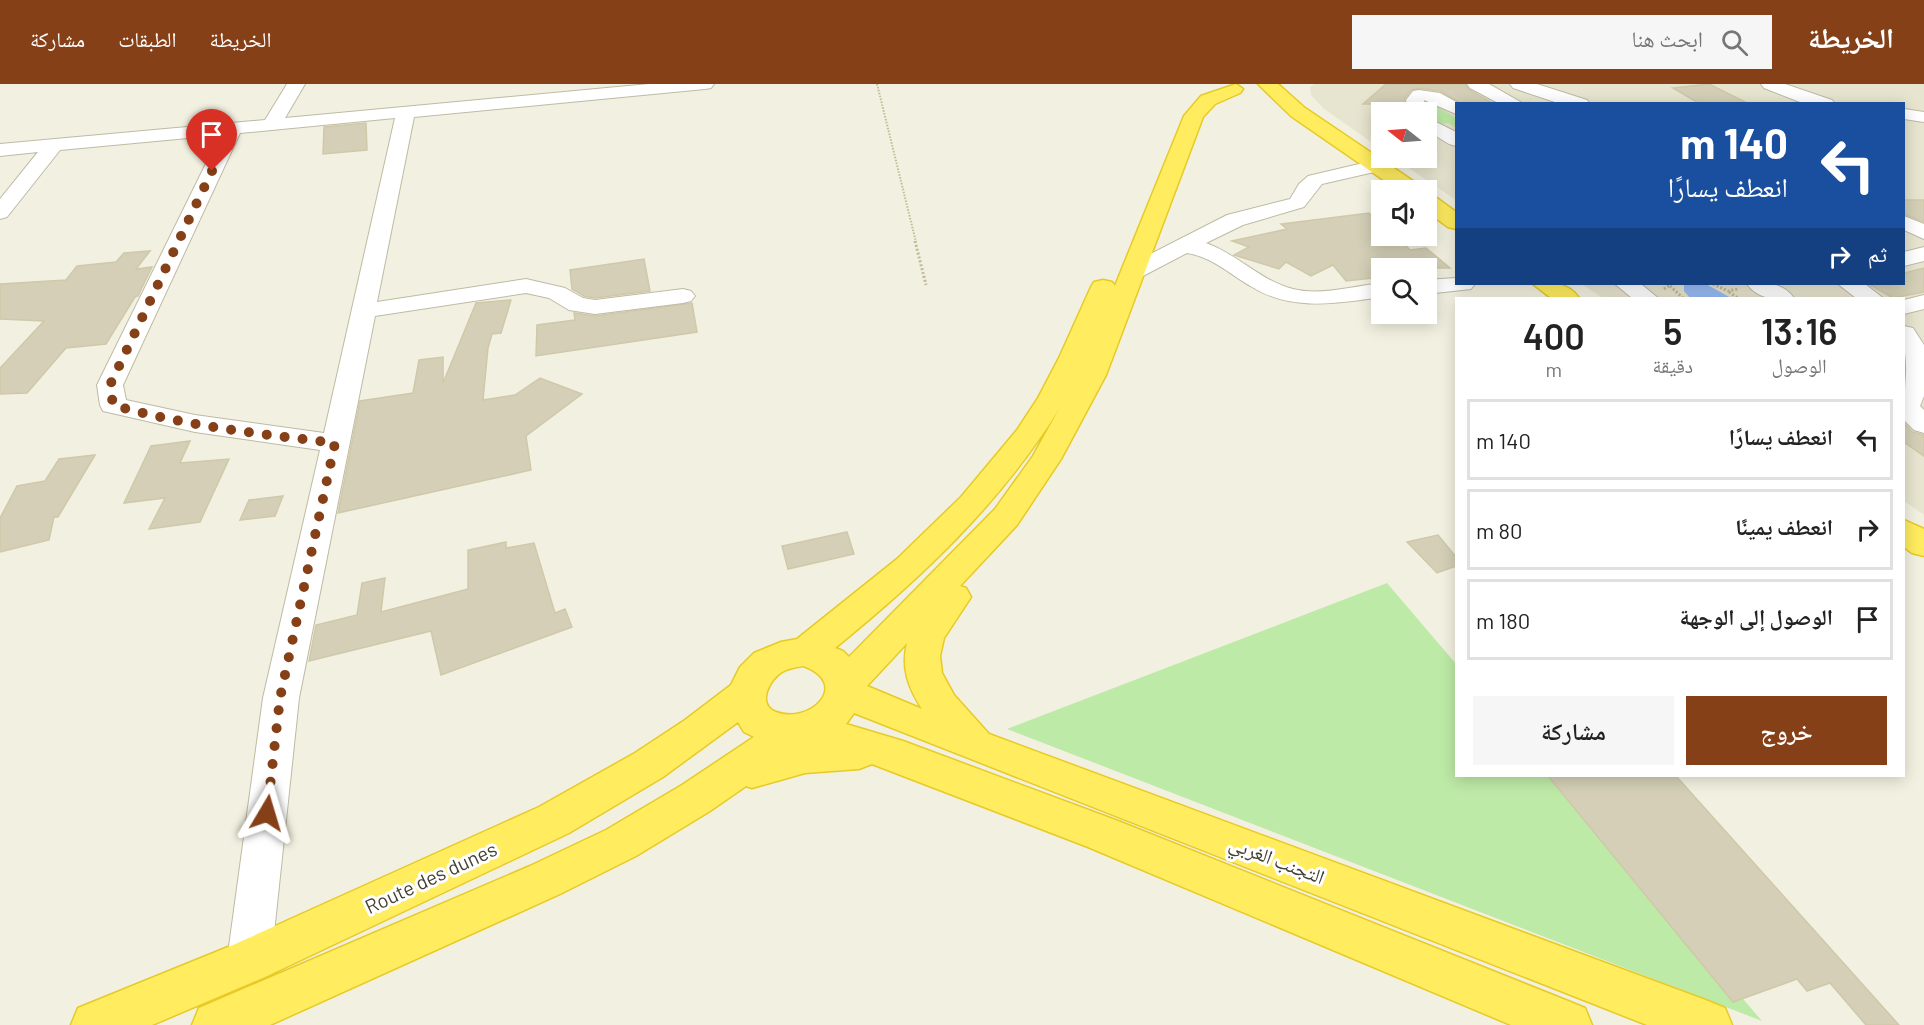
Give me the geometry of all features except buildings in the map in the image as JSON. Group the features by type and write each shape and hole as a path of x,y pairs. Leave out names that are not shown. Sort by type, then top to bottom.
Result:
{"highway":[{"path":"806,652 868,603 951,527 990,485 1020,446 1052,398 1071,362 1177,108 1183,99 1200,84"},
{"path":"216,1025 545,880 621,843 801,730 826,720 833,714 839,708 846,688 1006,517 1046,459 1092,375 1198,110 1224,87 1249,89 1262,84"},
{"path":"1267,84 1298,112 1371,163"},
{"path":"1379,168 1396,180"},
{"path":"1437,209 1455,221"},
{"path":"1547,285 1565,297"},
{"path":"979,745 957,725 930,692 923,675 921,658 925,641 945,607 1007,540 1034,504 1069,450 1087,414 1092,375"},
{"path":"1905,532 1924,545"},
{"path":"846,688 842,671 821,655 806,652 785,654 766,663 753,677 747,694 748,706 754,716 764,724 801,730 890,753 1103,834 1568,1025"},
{"name":"التجنب الغربي","path":"846,688 893,714 1708,1025"},
{"name":"Route des dunes","path":"95,1025 249,961 554,820 649,765 699,731 747,694"},
{"path":"696,798 734,778 772,763 809,755 890,753"}],"street":[{"path":"271,125 296,84"},
{"path":"0,150 406,112 561,91 705,84"},
{"path":"1415,102 1427,89 1441,84"},
{"path":"1476,84 1511,102"},
{"path":"1519,84 1575,102"},
{"path":"1535,84 1590,102"},
{"path":"1770,84 1819,102"},
{"path":"1421,94 1436,97 1455,108"},
{"path":"249,961 280,698 406,112"},
{"path":"1905,114 1924,117"},
{"path":"1905,122 1924,124"},
{"path":"1905,128 1924,124"},
{"path":"233,128 110,385 113,405 148,415 235,430 335,443"},
{"path":"1437,129 1455,139"},
{"path":"0,213 54,145"},
{"path":"1133,272 1235,220 1297,203 1310,184 1322,177 1371,167"},
{"path":"1905,222 1924,232"},
{"path":"1905,246 1924,241"},
{"path":"1185,246 1210,250 1286,295 1301,297 1371,291"},
{"path":"1905,259 1924,254"},
{"path":"1437,286 1455,285"},
{"path":"1628,285 1645,297"},
{"path":"1761,285 1780,297"},
{"path":"1851,285 1869,297"},
{"path":"363,311 526,286 557,293 577,306 595,308 682,296"},
{"path":"1905,307 1924,302"},
{"path":"1905,335 1918,357 1921,377 1906,403 1907,409 1924,424"}],"path":[{"path":"877,84 926,285"},
{"path":"1670,286 1682,297"},
{"path":"1728,291 1737,297"}],"shaded area":[{"path":"1315,84 1924,84 1924,515 1905,502 1905,297 1601,297 1583,285 1905,285 1905,102 1455,102 1455,199 1437,187 1437,180 1426,180 1409,168 1437,168 1437,102 1371,102 1371,142 1323,108 1311,95 1310,87"}],"green space":[{"path":"1437,106 1455,117 1455,127 1448,123 1441,124 1437,121"},
{"path":"1387,583 1455,663 1455,777 1553,777 1762,1021 1007,729"}],"water":[{"path":"1684,285 1708,285 1729,297 1689,297 1684,291"}],"route":[{"path":"212,171 110,385 113,405 148,415 235,430 335,443 280,698 267,813"}]}
